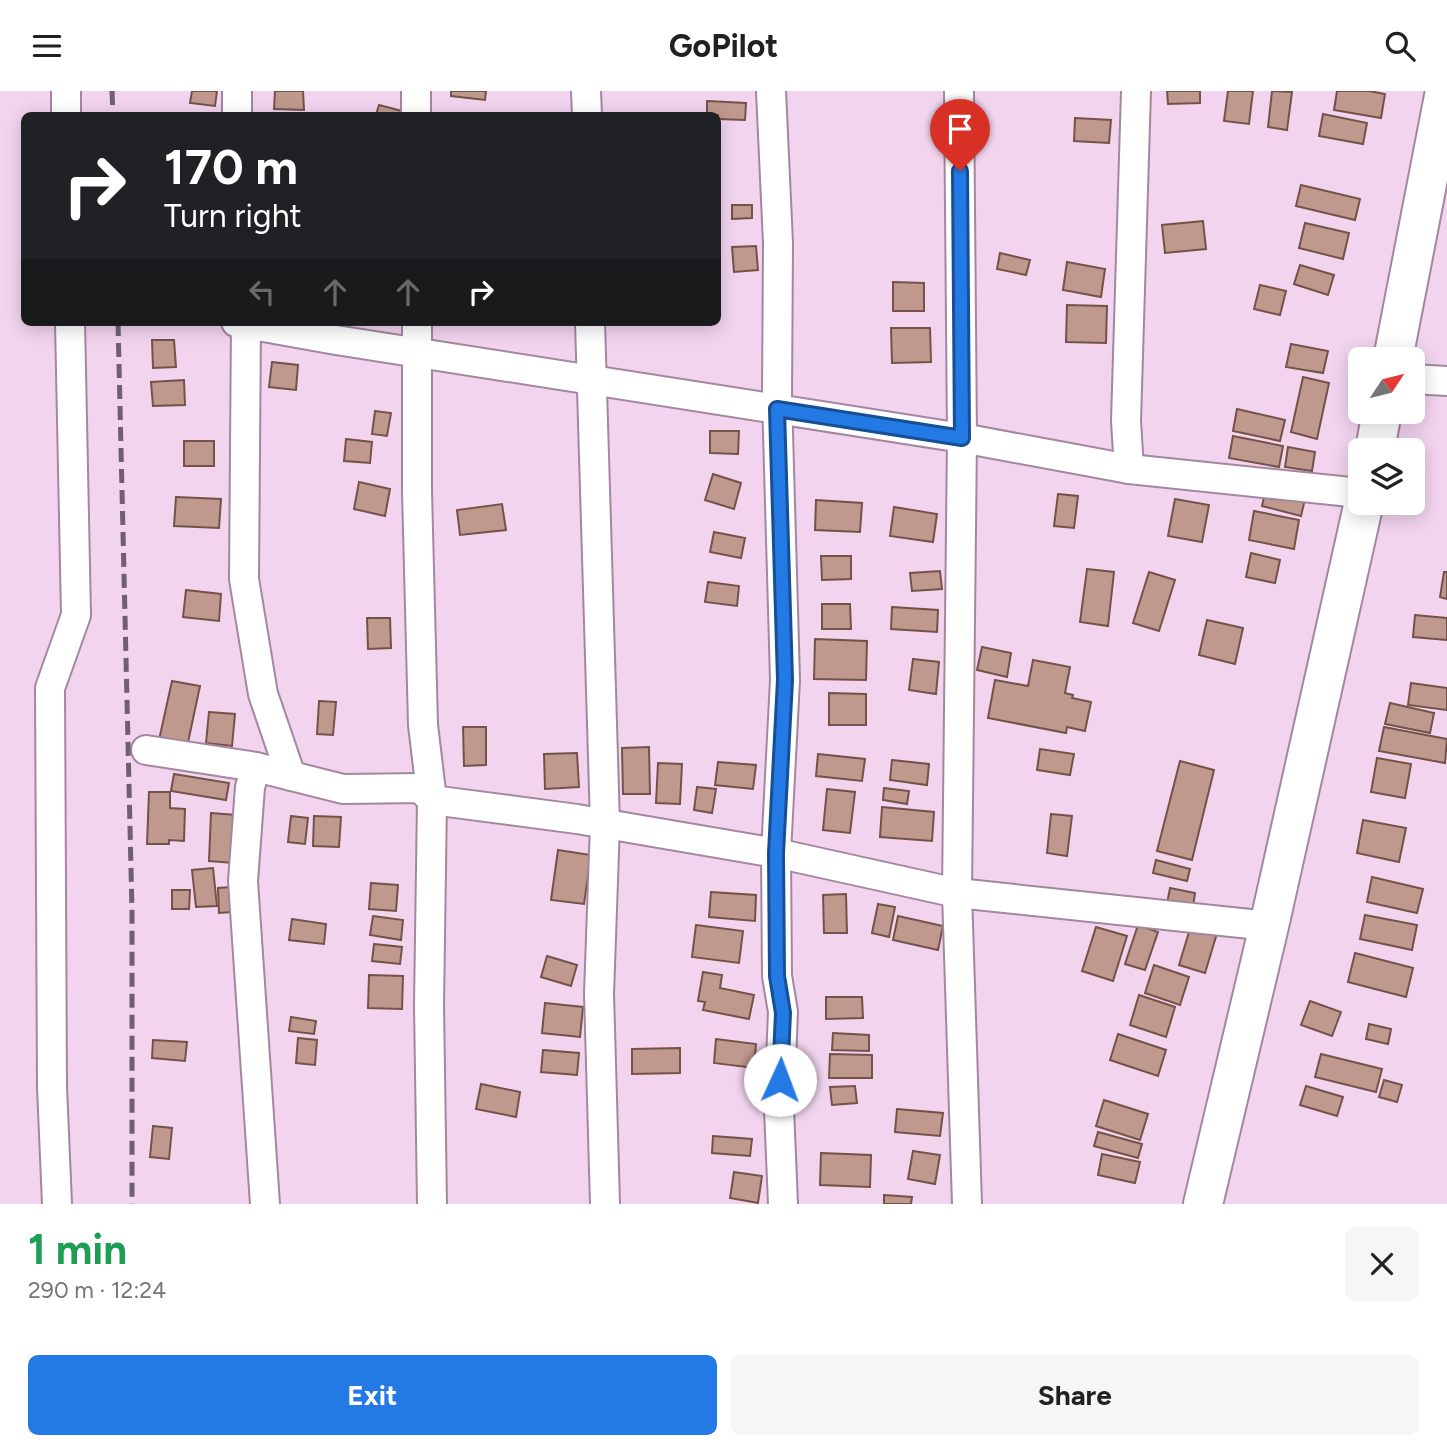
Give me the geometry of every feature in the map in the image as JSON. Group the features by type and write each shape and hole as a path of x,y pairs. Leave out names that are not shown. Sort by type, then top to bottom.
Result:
{"highway":[{"path":"1395,347 1445,91"},
{"path":"1203,1204 1269,926 1361,515"}],"street":[{"path":"66,91 66,112"},
{"path":"237,91 237,112"},
{"path":"416,91 416,112"},
{"path":"586,91 587,112"},
{"path":"771,91 778,243 777,409 785,680 776,853 777,976 783,1013 779,1109 783,1204"},
{"path":"960,91 962,438 957,893 967,1204"},
{"path":"1129,469 1126,421 1136,91"},
{"path":"57,1204 52,1087 50,688 76,615 70,326"},
{"path":"243,326 244,579 263,694 291,776"},
{"path":"260,326 962,438 1129,469 1348,492"},
{"path":"417,326 423,725 432,800 429,1005 432,1204"},
{"path":"590,326 606,824 599,994 605,1204"},
{"path":"1425,380 1447,381"},
{"path":"146,750 256,767 342,789 420,788 432,800 606,824 776,853 957,893 1269,926"},
{"path":"256,767 250,787 243,881 265,1204"}],"building":[{"path":"192,91 217,91 215,106 190,103"},
{"path":"275,91 303,91 304,110 274,109"},
{"path":"451,91 486,91 485,100 451,96"},
{"path":"1167,91 1200,91 1200,103 1168,104"},
{"path":"1228,91 1253,91 1249,124 1224,121"},
{"path":"1272,91 1292,92 1287,130 1268,127"},
{"path":"1337,91 1385,94 1381,118 1334,110"},
{"path":"707,101 746,103 745,120 721,119 721,112 707,112"},
{"path":"379,105 402,111 402,112 377,112"},
{"path":"1323,114 1367,123 1363,144 1319,136"},
{"path":"1075,118 1111,120 1109,143 1074,141"},
{"path":"1301,185 1360,199 1355,220 1296,206"},
{"path":"732,205 752,205 752,218 732,219"},
{"path":"1203,221 1206,249 1165,253 1162,225"},
{"path":"1305,223 1349,233 1343,259 1299,248"},
{"path":"756,246 758,270 734,272 732,247"},
{"path":"1000,253 1030,260 1026,275 997,269"},
{"path":"1067,262 1105,269 1101,297 1063,290"},
{"path":"1300,265 1334,275 1328,295 1294,284"},
{"path":"893,282 924,283 924,311 893,311"},
{"path":"1260,285 1286,291 1280,315 1254,309"},
{"path":"1067,305 1107,306 1106,343 1066,342"},
{"path":"891,328 930,328 931,362 892,363"},
{"path":"152,340 174,340 176,367 153,368"},
{"path":"1291,344 1328,351 1323,373 1286,367"},
{"path":"272,362 298,365 296,390 269,387"},
{"path":"1303,377 1329,383 1317,439 1291,432"},
{"path":"184,380 185,405 153,406 151,382"},
{"path":"1237,409 1285,420 1280,441 1233,431"},
{"path":"375,411 391,413 387,436 372,434"},
{"path":"710,431 739,431 738,454 710,453"},
{"path":"1233,436 1283,446 1279,467 1229,458"},
{"path":"346,439 372,442 370,463 344,461"},
{"path":"184,441 214,441 214,466 184,466"},
{"path":"1288,447 1315,452 1312,471 1285,467"},
{"path":"713,474 741,483 734,509 705,500"},
{"path":"359,482 390,489 385,516 354,509"},
{"path":"1266,488 1305,499 1301,516 1262,506"},
{"path":"1058,494 1078,496 1074,528 1054,526"},
{"path":"176,497 221,499 219,528 174,526"},
{"path":"1175,499 1209,505 1202,542 1168,536"},
{"path":"816,500 862,503 860,532 815,530"},
{"path":"502,504 506,530 460,535 457,510"},
{"path":"894,507 937,514 933,542 890,536"},
{"path":"1254,511 1299,520 1294,549 1249,540"},
{"path":"714,532 745,538 741,558 710,552"},
{"path":"1251,553 1280,560 1275,583 1246,577"},
{"path":"821,556 851,556 851,579 822,580"},
{"path":"1087,569 1114,572 1108,626 1080,622"},
{"path":"940,571 942,589 912,591 910,573"},
{"path":"1149,572 1175,580 1159,631 1133,623"},
{"path":"1444,572 1447,572 1447,599 1440,597"},
{"path":"708,582 739,586 737,606 705,602"},
{"path":"186,590 221,594 219,621 183,617"},
{"path":"822,604 850,604 851,629 822,629"},
{"path":"892,607 938,610 937,632 891,629"},
{"path":"1415,615 1447,618 1447,640 1413,637"},
{"path":"367,618 390,618 391,648 368,649"},
{"path":"1207,620 1243,628 1235,664 1199,655"},
{"path":"815,639 867,641 866,680 814,679"},
{"path":"982,647 1011,653 1007,677 977,670"},
{"path":"913,659 939,662 936,694 909,690"},
{"path":"1033,660 1070,667 1065,693 1073,695 1072,698 1091,702 1085,731 1067,727 1066,733 988,718 995,680 1028,686"},
{"path":"172,681 200,686 187,747 159,740"},
{"path":"1411,683 1447,688 1447,710 1408,705"},
{"path":"829,693 866,694 866,725 829,725"},
{"path":"319,701 336,702 333,735 317,734"},
{"path":"1390,703 1434,713 1430,733 1385,724"},
{"path":"209,712 235,714 232,746 206,743"},
{"path":"463,727 486,727 486,765 464,766"},
{"path":"1384,727 1447,739 1445,763 1379,751"},
{"path":"649,747 650,794 623,794 622,748"},
{"path":"1040,749 1074,754 1070,775 1037,770"},
{"path":"577,753 579,787 545,789 544,754"},
{"path":"818,754 865,759 862,781 816,776"},
{"path":"1377,758 1411,764 1405,798 1371,792"},
{"path":"892,760 929,764 927,785 890,780"},
{"path":"1180,761 1214,770 1192,860 1157,851"},
{"path":"718,762 756,765 753,789 715,785"},
{"path":"658,763 682,764 680,804 656,803"},
{"path":"174,774 229,783 226,800 171,791"},
{"path":"697,787 716,789 712,813 694,810"},
{"path":"884,788 909,791 907,804 883,800"},
{"path":"827,789 855,792 850,833 823,830"},
{"path":"149,792 170,792 170,808 185,809 184,841 169,840 169,844 147,844"},
{"path":"882,807 934,812 932,841 880,837"},
{"path":"211,813 236,815 234,863 209,861"},
{"path":"1051,814 1072,816 1067,856 1047,853"},
{"path":"291,816 308,818 305,844 288,842"},
{"path":"314,816 341,817 339,847 313,846"},
{"path":"1363,820 1406,828 1399,862 1357,853"},
{"path":"558,850 591,855 584,904 551,900"},
{"path":"1156,860 1190,869 1187,881 1153,873"},
{"path":"213,868 217,906 196,907 192,870"},
{"path":"1372,877 1423,889 1417,913 1367,902"},
{"path":"371,883 398,885 396,911 369,909"},
{"path":"231,887 232,912 219,913 218,888"},
{"path":"1170,888 1195,893 1192,914 1166,909"},
{"path":"172,890 190,890 189,909 172,909"},
{"path":"711,892 756,895 755,921 709,917"},
{"path":"846,894 847,933 824,933 823,895"},
{"path":"878,904 895,907 889,937 872,933"},
{"path":"1365,915 1417,925 1412,950 1360,939"},
{"path":"373,916 403,920 401,940 370,935"},
{"path":"898,916 943,926 938,950 893,940"},
{"path":"292,919 326,924 324,944 289,940"},
{"path":"1192,922 1218,930 1205,973 1179,965"},
{"path":"696,925 743,931 739,963 692,957"},
{"path":"1138,925 1158,932 1145,970 1125,964"},
{"path":"1096,927 1127,936 1113,981 1082,971"},
{"path":"374,944 402,947 400,964 372,961"},
{"path":"1355,953 1413,968 1406,997 1348,982"},
{"path":"547,956 577,965 571,986 541,977"},
{"path":"1154,965 1189,977 1180,1005 1145,993"},
{"path":"703,972 722,975 720,988 754,995 749,1019 703,1010 705,1002 698,1001"},
{"path":"369,975 403,976 402,1009 368,1008"},
{"path":"1139,995 1175,1007 1166,1037 1130,1025"},
{"path":"826,997 862,997 863,1018 826,1019"},
{"path":"1310,1001 1341,1012 1332,1036 1301,1025"},
{"path":"545,1003 583,1007 580,1037 542,1033"},
{"path":"291,1017 316,1021 314,1034 289,1031"},
{"path":"1369,1024 1391,1029 1388,1044 1366,1039"},
{"path":"833,1033 869,1035 869,1051 832,1050"},
{"path":"1118,1034 1166,1050 1158,1076 1110,1060"},
{"path":"298,1038 317,1040 315,1065 296,1063"},
{"path":"716,1039 756,1044 754,1068 714,1063"},
{"path":"153,1040 187,1042 185,1061 152,1058"},
{"path":"680,1048 680,1073 632,1074 632,1049"},
{"path":"543,1050 579,1053 577,1075 541,1072"},
{"path":"830,1054 872,1055 872,1078 829,1078"},
{"path":"1321,1054 1382,1069 1376,1092 1315,1077"},
{"path":"1384,1080 1402,1085 1397,1102 1379,1097"},
{"path":"481,1084 520,1092 516,1117 476,1109"},
{"path":"855,1086 857,1103 832,1105 830,1087"},
{"path":"1306,1086 1343,1097 1337,1116 1300,1105"},
{"path":"1104,1100 1148,1114 1140,1140 1096,1126"},
{"path":"897,1109 943,1113 940,1136 895,1132"},
{"path":"153,1126 172,1128 169,1159 150,1157"},
{"path":"1098,1132 1142,1144 1138,1158 1094,1146"},
{"path":"713,1136 752,1139 750,1156 712,1153"},
{"path":"913,1151 940,1155 935,1184 908,1179"},
{"path":"821,1153 871,1155 870,1187 820,1185"},
{"path":"1102,1154 1140,1162 1135,1183 1098,1175"},
{"path":"734,1172 762,1176 758,1203 730,1198"},
{"path":"884,1195 912,1197 911,1204 884,1204"}],"railway":[{"path":"112,91 113,112"},
{"path":"118,326 132,911 132,1204"}],"route":[{"path":"780,1080 783,1013 777,976 776,853 785,680 777,409 962,438 960,171"}]}
